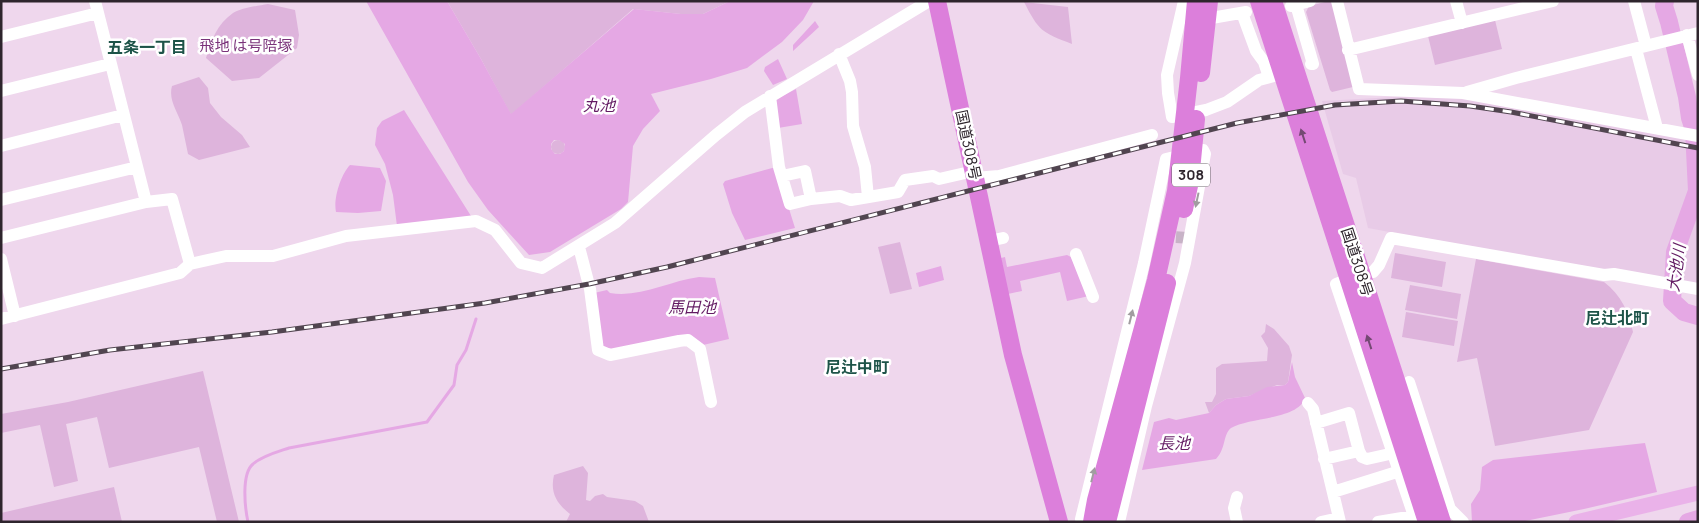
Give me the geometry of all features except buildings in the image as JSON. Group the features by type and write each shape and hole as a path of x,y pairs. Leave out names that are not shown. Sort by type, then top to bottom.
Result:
{"highway":[{"name":"国道308号","path":"937,1 974,174 996,239 1013,355 1059,522"},
{"name":"308","path":"1107,522 1146,343 1176,190 1196,1"},
{"name":"308","path":"1092,522 1096,500 1146,343 1190,181 1209,1"},
{"path":"1273,1 1327,174"},
{"path":"1291,3 1302,96"},
{"path":"1249,7 1302,96"},
{"name":"国道308号","path":"1327,174 1366,270 1442,522"},
{"name":"国道308号","path":"1327,174 1419,520"}],"main road":[{"path":"1576,522 1698,493"}],"street":[{"path":"1,319 180,273 190,264 226,256 274,256 346,236 476,221 495,230 521,263 542,268 616,224 716,135 745,112 929,1"},
{"path":"1178,24 1249,7 1256,51 1271,77 1259,80 1228,102 1206,110 1172,117 1167,75 1178,24 1184,1"},
{"path":"1310,1 1291,3 1313,64 1311,64"},
{"path":"1337,1 1358,89 1463,93 1694,135"},
{"path":"1456,1 1462,23"},
{"path":"1348,50 1462,23 1516,5 1553,1"},
{"path":"1634,1 1657,128"},
{"path":"1,37 97,7 146,202"},
{"path":"1463,93 1689,35 1698,75"},
{"path":"839,54 850,81 853,126 864,167 868,197"},
{"path":"1,91 110,64"},
{"path":"770,96 779,167 790,204 811,199 840,196 850,200 898,192 905,180 932,176 939,179 974,174 999,176 1152,135"},
{"path":"1,146 123,115"},
{"path":"1082,522 1081,519 1146,254 1166,160 1203,150 1205,154 1199,191 1184,262 1146,406 1119,522"},
{"path":"1,200 137,167"},
{"path":"782,176 805,171 811,199"},
{"path":"1,238 146,202 172,199 190,264"},
{"path":"1366,270 1379,265 1391,238 1604,275 1614,274 1698,289"},
{"path":"579,247 590,288 598,350 610,355 679,340 688,340 700,349 711,402"},
{"path":"1076,254 1093,297"},
{"path":"1,260 15,316"},
{"path":"1341,282 1336,284 1350,328 1375,392 1400,471 1419,520 1378,522"},
{"path":"1409,382 1450,509 1463,522"},
{"path":"1308,403 1313,409 1340,520 1321,522"},
{"path":"1316,423 1349,412 1362,457 1367,459 1394,453"},
{"path":"1324,459 1359,451"},
{"path":"1333,492 1400,471"},
{"path":"1237,497 1234,508 1238,522"}],"shaded area":[{"path":"1395,97 1466,98 1698,141 1698,285 1602,272 1368,228 1356,178 1343,174 1322,101"}],"green space":[{"path":"447,1 730,1 703,14 681,14 633,9 511,115"},
{"path":"1333,1 1353,87 1332,92 1306,12 1309,6"},
{"path":"1024,2 1068,7 1072,44 1042,29 1033,19"},
{"name":"飛地 は号陪塚","path":"268,4 295,10 299,35 297,48 259,78 232,81 206,58 213,39 227,17 236,11"},
{"path":"1495,20 1502,49 1435,65 1428,36"},
{"path":"199,77 208,88 210,103 221,117 242,135 250,147 199,160 188,154 182,125 172,101 171,91 172,86"},
{"path":"555,140 561,140 565,147 561,154 555,154 551,150 551,144"},
{"path":"900,242 912,289 890,294 878,247"},
{"path":"1395,253 1446,262 1442,287 1391,278"},
{"path":"1476,259 1604,282 1620,298 1627,311 1633,332 1589,430 1495,446 1477,358 1457,362"},
{"path":"1410,285 1461,294 1457,319 1405,310"},
{"path":"1406,312 1458,321 1454,346 1402,337"},
{"path":"1266,324 1274,329 1289,346 1292,355 1288,382 1285,385 1277,385 1249,396 1226,399 1216,405 1209,413 1205,402 1212,402 1216,394 1216,368 1222,364 1267,361 1268,348 1261,336 1265,332"},
{"path":"203,371 239,522 217,522 199,447 109,468 97,417 66,424 78,481 54,487 40,425 1,433 1,414 68,402"},
{"path":"583,466 588,473 586,500 590,501 595,496 603,494 607,497 635,501 643,506 649,522 566,522 570,514 555,497 553,487 554,475"},
{"path":"114,487 122,522 1,522 1,513"}],"water":[{"name":"丸池","path":"366,1 447,1 511,114 634,9 681,14 703,14 730,1 814,1 803,20 782,42 747,68 651,94 660,111 643,129 633,146 628,202 621,209 550,252 529,255 488,210 468,182","holes":["554,140 559,140 565,144 564,151 560,154 555,154 551,149 551,144"]},
{"path":"815,21 819,27 793,51 793,45"},
{"path":"778,59 787,79 773,85 764,71 765,67"},
{"path":"796,89 802,124 778,128 774,100"},
{"path":"404,110 471,216 397,226 393,195 385,164 375,145 377,128 382,121"},
{"path":"350,165 380,168 386,181 381,211 336,212 338,187"},
{"path":"776,167 795,228 745,240 732,213 723,184 725,181"},
{"path":"1067,255 1071,257 1089,296 1067,301 1060,272 1020,281 1022,291 1008,294 1001,258 1005,257 1007,267"},
{"path":"941,266 944,280 919,287 916,273"},
{"name":"馬田池","path":"699,277 715,278 729,339 703,345 610,351 600,345 594,293 607,290 610,293 632,293"},
{"name":"長池","path":"1292,362 1295,377 1305,398 1301,405 1283,414 1239,424 1231,428 1216,459 1142,470 1154,422 1169,418 1176,420 1209,413 1216,405 1226,399 1249,396 1267,387 1285,385 1288,382"},
{"path":"1645,443 1657,492 1520,522 1472,522 1471,504 1480,490 1482,467 1493,460"}],"waterway":[{"name":"大池川","path":"1665,1 1664,6 1694,130 1697,191 1675,252 1672,301 1684,312 1698,316"},
{"path":"248,522 245,483 249,469 261,459 289,448 427,422 454,385 457,365 466,350 476,319"},
{"path":"1688,522 1698,519"}],"tunnel":[{"path":"1158,236 1190,238"}],"railway":[{"path":"1,369 110,350 272,332 485,303 589,284 667,267 1237,123 1335,105 1401,101 1470,106 1511,112 1698,148"}],"district":[{"name":"五条一丁目","path":"147,47"},
{"name":"尼辻北町","path":"1617,318"},
{"name":"尼辻中町","path":"857,367"}]}
